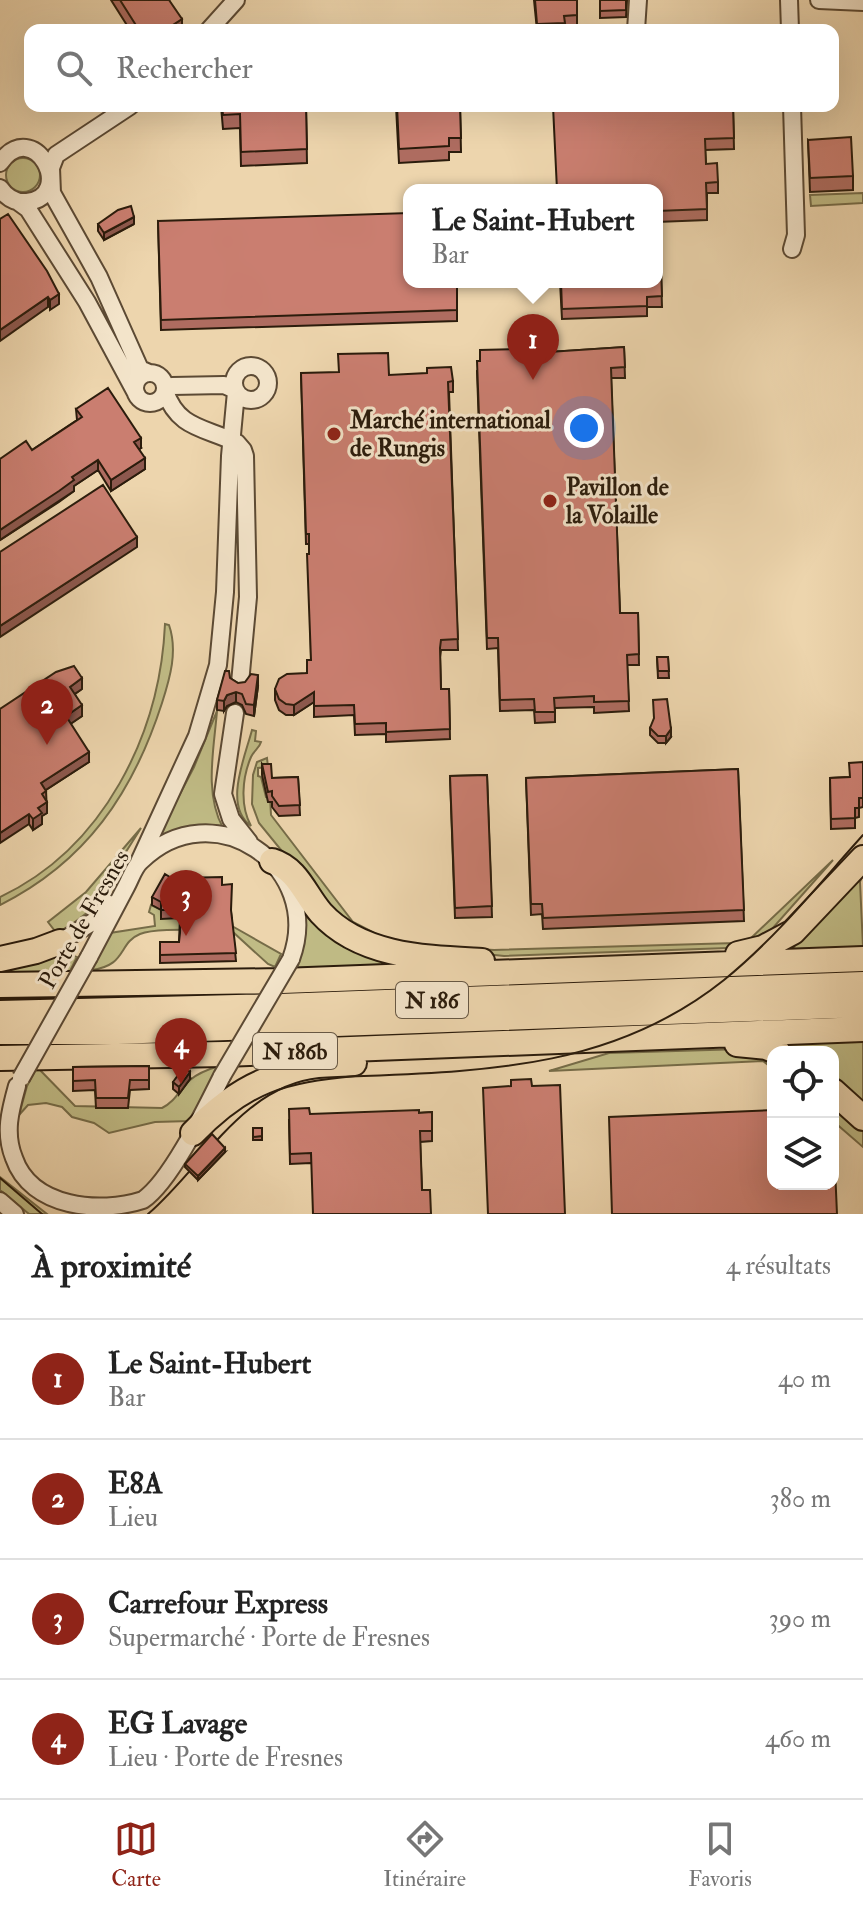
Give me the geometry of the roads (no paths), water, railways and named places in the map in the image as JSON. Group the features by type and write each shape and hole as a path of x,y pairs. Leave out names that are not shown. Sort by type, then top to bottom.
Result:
{"highway":[{"path":"710,965 763,948 793,932 863,858"},
{"path":"272,861 283,864 290,871 334,926 361,943 390,951 474,960 560,961 573,971"},
{"path":"0,959 60,942"},
{"path":"0,985 267,982 863,959"},
{"name":"N 186","path":"0,1013 280,1006 863,984"},
{"name":"N 186","path":"0,1032 114,1032 863,1005"},
{"name":"N 186b","path":"0,1058 224,1054 863,1029"},
{"path":"686,1035 693,1042 751,1044 767,1049"},
{"path":"193,1133 217,1108 246,1089 282,1073 340,1064 506,1051 519,1042"},
{"path":"839,1096 863,1118"}],"street":[{"path":"214,24 236,0"},
{"path":"636,24 638,0"},
{"path":"789,0 790,24"},
{"path":"819,0 863,2"},
{"path":"0,163 15,150 48,154 63,149 121,112"},
{"path":"792,112 796,235 792,249"},
{"path":"17,201 32,201 45,192 53,161 63,149"},
{"path":"31,150 45,160 52,193 99,277 140,369 161,378 177,416 240,445 245,456 248,597 240,683"},
{"path":"0,188 8,198 28,209 87,302 143,401 152,403 160,399 165,390 172,386 224,385 236,391 224,437 225,592 218,665 197,736 139,862"},
{"path":"137,395 137,381 149,373"},
{"path":"235,713 223,794 231,819 251,844"},
{"name":"Porte de Fresnes","path":"227,835 251,844 272,861 285,882 297,913 298,929 291,959 222,1076 193,1133 155,1189 122,1212 72,1211 54,1203 29,1182 14,1160 8,1135 9,1114 19,1082 139,862 155,850 192,836 227,835"},
{"path":"60,942 96,920 127,885"},
{"path":"0,1103 19,1082"},
{"path":"0,1116 19,1082"},
{"path":"0,1159 29,1182"}],"tram line":[{"path":"148,1214 245,1112 267,1096 292,1084 319,1078 427,1073 531,1062 581,1051 630,1035 678,1011 724,980 761,947 863,835"},
{"path":"0,1178 42,1214"}],"place":[{"name":"Le Saint-Hubert","path":"533,380"},
{"name":"Marché international de Rungis","path":"334,434"},
{"name":"Pavillon de la Volaille","path":"550,501"},
{"name":"E8A","path":"47,745"},
{"name":"Carrefour Express","path":"186,936"},
{"name":"EG Lavage","path":"181,1084"}]}
